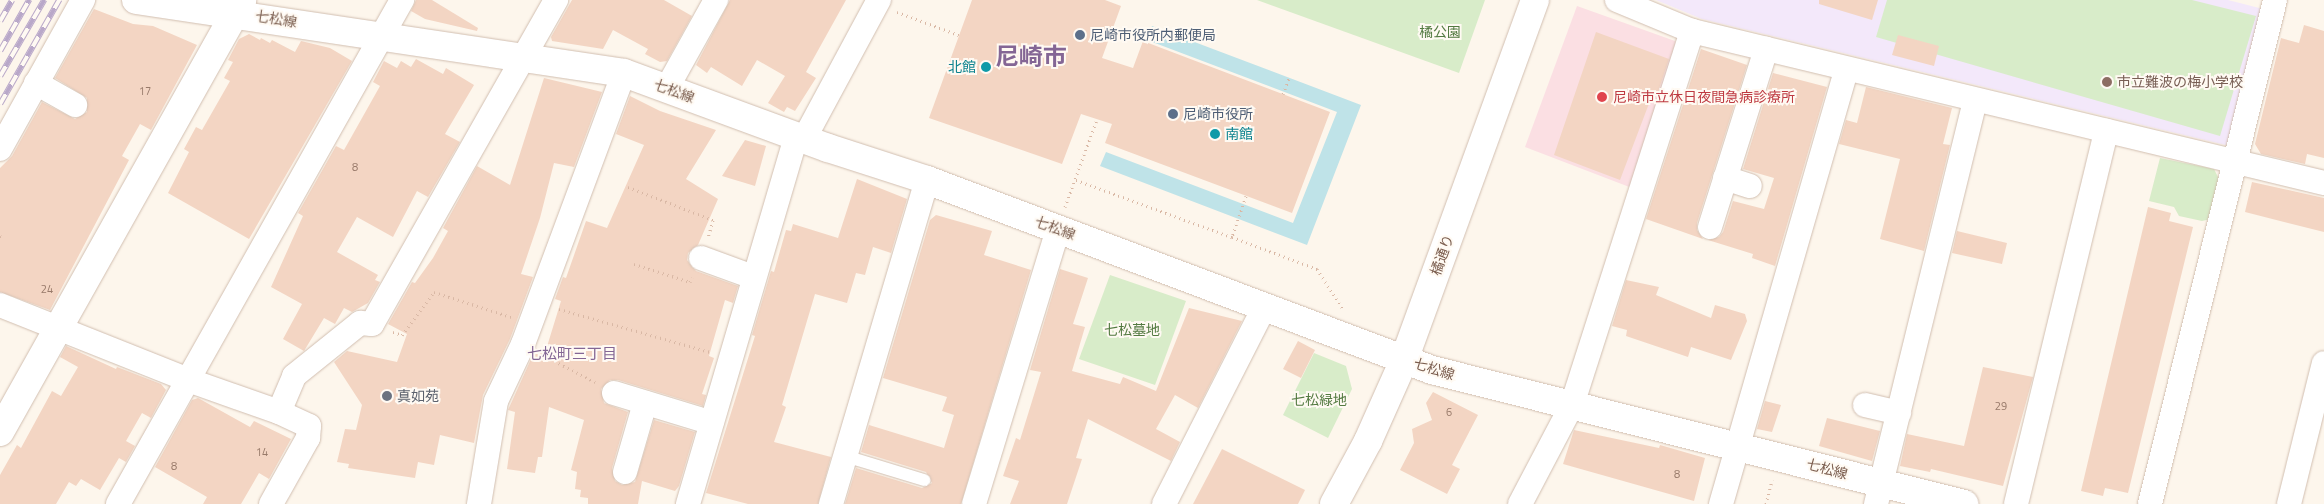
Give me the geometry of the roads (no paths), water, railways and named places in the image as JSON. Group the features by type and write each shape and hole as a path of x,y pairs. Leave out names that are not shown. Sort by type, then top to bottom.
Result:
{"street":[{"path":"0,149 83,0"},
{"name":"七松線","path":"136,0 238,7 382,36 485,43 524,57 624,73 800,137 928,180 1062,218 1265,306 1432,370 1739,445 1879,493 1964,504"},
{"path":"118,504 402,0"},
{"path":"279,412 294,376 360,323 372,324 556,0"},
{"path":"667,88 716,0"},
{"name":"橘通り","path":"1334,504 1368,441 1404,360 1535,0"},
{"path":"1617,0 1692,31 1846,70 2324,183"},
{"path":"2150,504 2275,0"},
{"path":"691,503 729,358 753,277 800,137 878,2"},
{"path":"0,432 238,7"},
{"path":"1520,504 1572,405 1692,31"},
{"path":"1710,227 1766,49"},
{"path":"1721,504 1846,70"},
{"path":"479,504 496,401 525,336 624,73"},
{"path":"36,84 75,106"},
{"path":"1879,493 1975,100"},
{"path":"2016,504 2106,131"},
{"path":"1725,178 1750,186"},
{"path":"830,504 928,180"},
{"path":"974,504 1062,218"},
{"path":"701,258 753,277"},
{"path":"0,304 188,380 279,412 309,426 308,438 271,504"},
{"path":"1164,504 1265,306"},
{"path":"2289,504 2324,364"},
{"path":"614,393 712,423"},
{"path":"625,472 645,403"},
{"path":"1865,405 1899,413"}],"lane":[{"path":"845,456 924,480"}],"water":[{"path":"1152,26 1361,105 1307,245 1100,166 1106,152 1293,223 1337,112 1147,40"}],"railway":[{"path":"0,21 12,0"},
{"path":"0,51 29,0"},
{"path":"0,76 44,0"},
{"path":"0,104 59,0"}],"place":[{"name":"尼崎市役所内郵便局","path":"1080,35"},
{"name":"北館","path":"986,67"},
{"name":"市立難波の梅小学校","path":"2107,82"},
{"name":"尼崎市立休日夜間急病診療所","path":"1602,97"},
{"name":"尼崎市役所","path":"1173,114"},
{"name":"南館","path":"1215,134"},
{"name":"真如苑","path":"387,396"}],"district":[{"name":"尼崎市","path":"1031,57"},
{"name":"七松町三丁目","path":"572,354"}],"park label":[{"name":"橘公園","path":"1440,32"},
{"name":"七松墓地","path":"1132,330"},
{"name":"七松緑地","path":"1319,400"}]}
